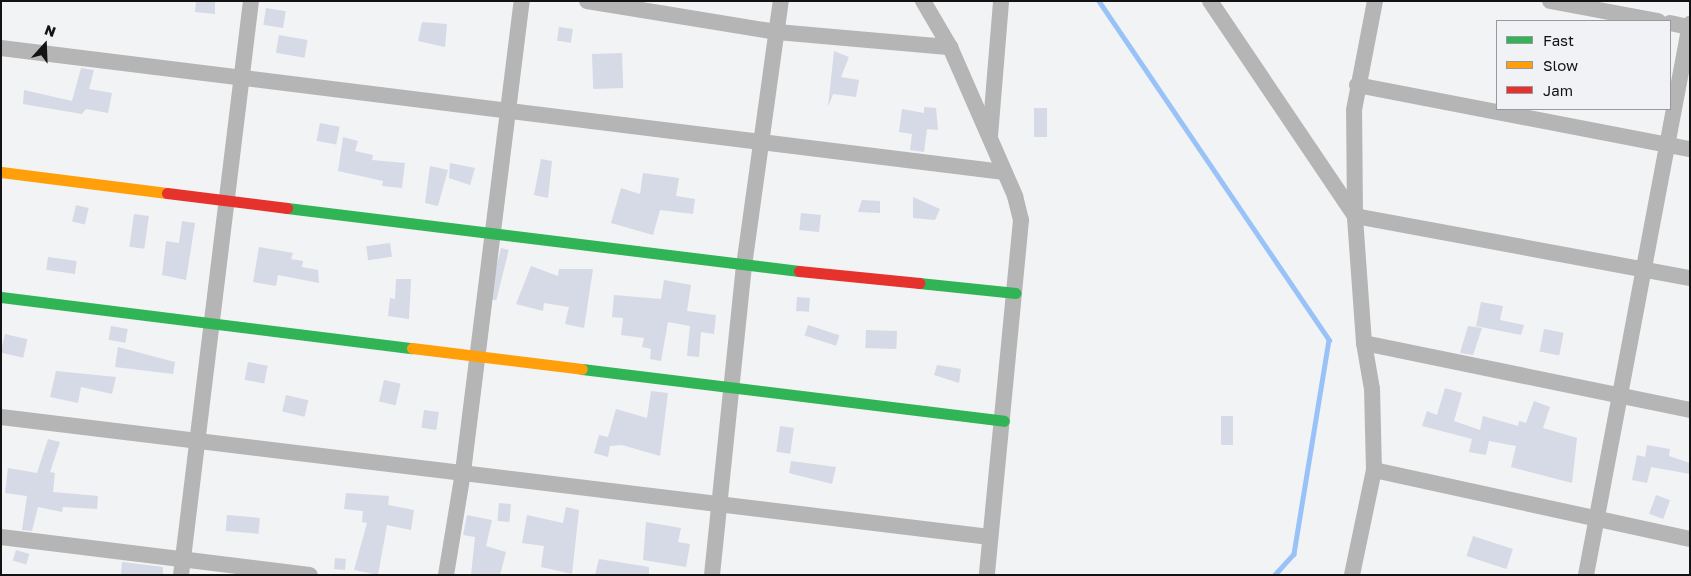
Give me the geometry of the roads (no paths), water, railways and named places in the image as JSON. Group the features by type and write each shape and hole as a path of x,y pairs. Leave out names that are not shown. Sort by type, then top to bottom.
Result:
{"street":[{"path":"182,567 251,1"},
{"path":"446,575 463,472 522,1"},
{"path":"587,1 778,32 950,47"},
{"path":"712,575 717,506 744,266 781,1"},
{"path":"923,1 950,47 1004,172 1021,220 1004,421 987,575"},
{"path":"989,138 1001,1"},
{"path":"1210,1 1356,216 1690,278"},
{"path":"1352,575 1374,470 1372,389 1364,343 1356,216 1357,85 1375,1"},
{"path":"1550,1 1653,20"},
{"path":"1586,575 1622,396 1642,270 1689,25 1671,24"},
{"path":"1,48 1004,172"},
{"path":"1357,85 1690,149"},
{"path":"1,172 744,266 1015,294"},
{"path":"1,297 730,384 1004,421"},
{"path":"1364,343 1690,410"},
{"path":"1,417 199,439 717,506 990,538"},
{"path":"1374,470 1690,540"},
{"path":"1,537 182,567 310,575"}],"waterway":[{"path":"1099,1 1329,340 1294,554 1275,575"}]}
